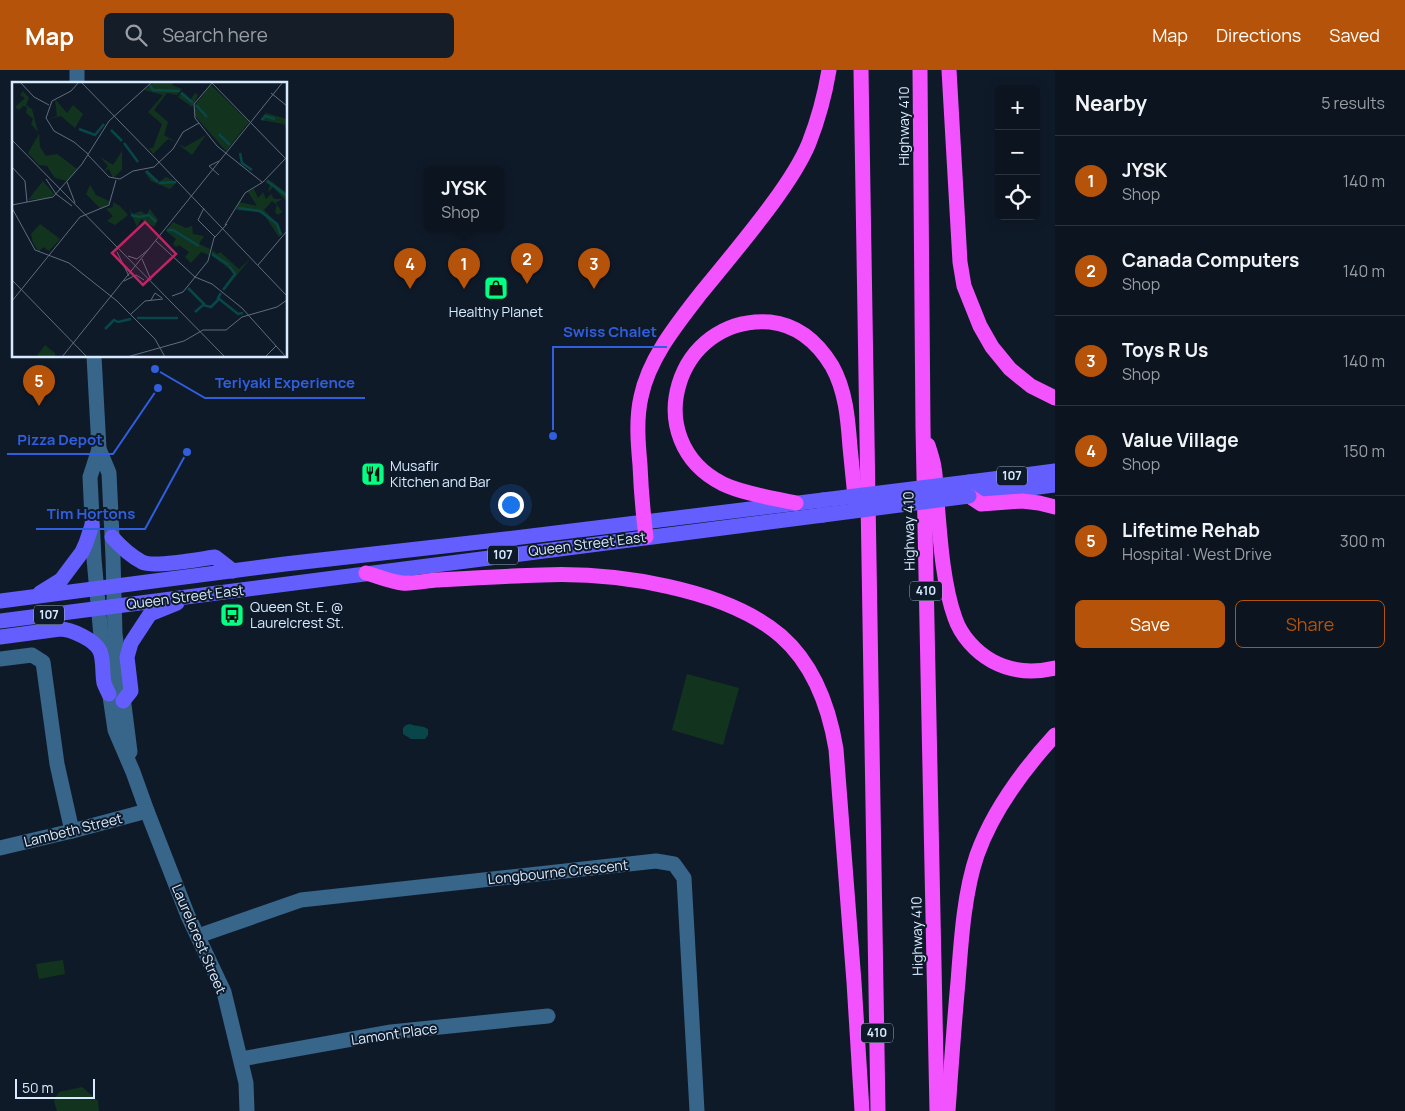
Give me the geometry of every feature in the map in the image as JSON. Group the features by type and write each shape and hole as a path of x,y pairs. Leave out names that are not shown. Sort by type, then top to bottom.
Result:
{"highway":[{"path":"645,530 638,419 641,397 649,373 659,351 676,325 780,194 796,168 809,143 829,70"},
{"name":"410","path":"861,70 878,1111"},
{"name":"Highway 410","path":"920,70 923,428 937,1111"},
{"path":"949,70 960,262 964,286 980,326 992,347 1010,369 1031,386 1055,398"},
{"path":"796,503 723,484 695,462 687,452 681,439 675,418 675,403 681,376 696,352 713,336 732,326 761,322 788,326 808,337 819,347 832,367 842,390 847,416 860,544 868,567"},
{"path":"923,428 934,466 938,520 947,588 955,619 962,633 984,656 999,665 1030,671 1044,671 1055,668"},
{"path":"969,489 981,504 1022,501 1055,507"},
{"path":"366,573 402,583 544,575 587,575 645,582 691,592 741,611 765,624 787,642 805,663 814,678 823,696 833,729 862,1111"},
{"path":"948,1111 960,944 977,854 998,810 1015,783 1055,735"}],"main road":[{"name":"Queen Street East","path":"0,601 232,571 645,530 969,489 1055,471"},
{"name":"Queen Street East","path":"969,489 1055,486"},
{"name":"Queen Street East","path":"0,621 366,573 645,530 796,503 823,507"},
{"path":"34,596 61,580 82,552 92,525"},
{"path":"112,537 118,544 143,562 156,564 215,557 232,571"},
{"path":"123,702 131,691 127,657 128,649 150,614 196,595"},
{"path":"0,637 60,629 76,632 97,646 100,652 104,683 109,694"}],"street":[{"path":"94,358 99,449"},
{"name":"Laurelcrest Street","path":"99,449 90,477 92,525 98,608 114,730 133,772 188,916 224,992 246,1083 247,1111"},
{"name":"Laurelcrest Street","path":"99,449 109,473 115,634 133,772"},
{"path":"0,659 32,655 43,662 57,764 72,831"},
{"name":"Lambeth Street","path":"0,848 147,811"},
{"name":"Longbourne Crescent","path":"198,936 301,900 656,861 674,864 684,878 696,1111"},
{"name":"Lamont Place","path":"241,1059 391,1032 548,1016"}],"shaded area":[{"path":"687,674 739,688 723,745 672,730"},
{"path":"410,724 428,729 428,735 425,739 411,739 403,734 403,728"},
{"path":"63,960 65,974 39,979 36,964"},
{"path":"82,1087 98,1101 99,1111 57,1111 54,1101 59,1092"}],"place":[{"name":"Canada Computers","path":"527,284"},
{"name":"Healthy Planet","path":"496,288"},
{"name":"Value Village","path":"410,289"},
{"name":"JYSK","path":"464,289"},
{"name":"Toys R Us","path":"594,289"},
{"name":"Teriyaki Experience","path":"155,369"},
{"name":"Pizza Depot","path":"158,388"},
{"name":"Lifetime Rehab","path":"39,406"},
{"name":"Swiss Chalet","path":"553,436"},
{"name":"Tim Hortons","path":"187,452"},
{"name":"Musafir Kitchen and Bar","path":"373,474"},
{"name":"Queen St. E. @ Laurelcrest St.","path":"232,615"}]}
